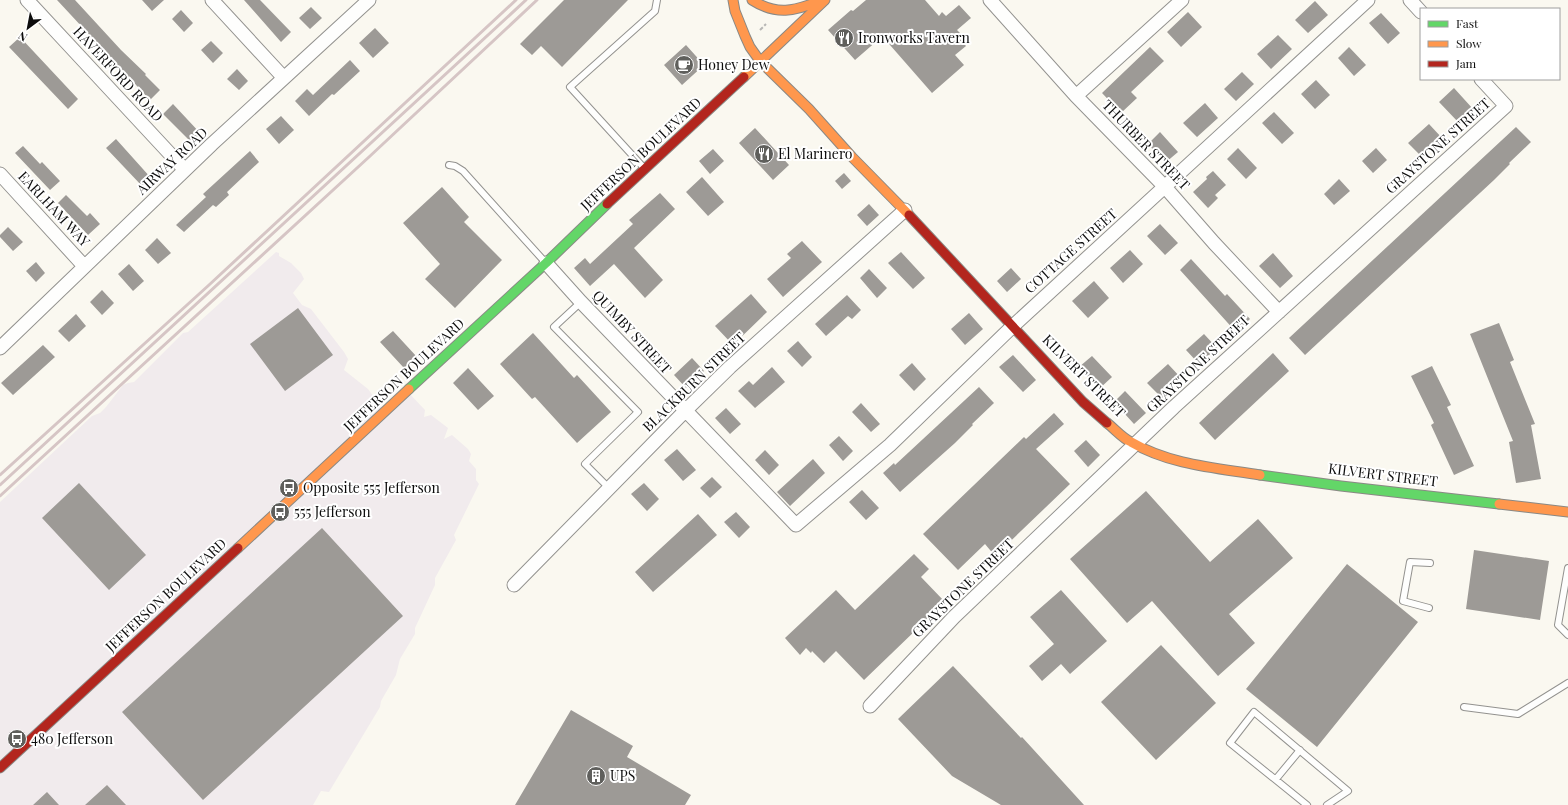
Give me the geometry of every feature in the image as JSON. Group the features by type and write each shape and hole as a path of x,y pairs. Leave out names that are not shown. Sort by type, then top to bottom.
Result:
{"main road":[{"path":"752,0 766,9 783,12 801,9 822,0"},
{"name":"JEFFERSON BOULEVARD","path":"0,768 546,263 825,0"},
{"name":"KILVERT STREET","path":"734,4 739,23 750,48 760,60 905,210 1083,402 1130,442 1162,456 1193,465 1223,470 1341,486 1568,512"}],"street":[{"name":"HAVERFORD ROAD","path":"27,0 185,170"},
{"path":"212,0 284,78"},
{"name":"AIRWAY ROAD","path":"0,348 185,170 369,0"},
{"path":"721,0 734,4"},
{"name":"THURBER STREET","path":"990,0 1076,96 1165,187 1214,243 1279,312"},
{"path":"1076,96 1182,0"},
{"name":"COTTAGE STREET","path":"796,525 890,445 1012,326 1368,0"},
{"path":"1410,0 1420,11"},
{"name":"GRAYSTONE STREET","path":"870,706 954,617 1174,407 1506,106 1483,80"},
{"name":"EARLHAM WAY","path":"0,174 84,266"},
{"name":"BLACKBURN STREET","path":"514,585 730,367 905,210"},
{"name":"QUIMBY STREET","path":"546,263 685,411 796,525"}],"lane":[{"path":"645,169 570,88 655,11 657,0"},
{"path":"449,165 455,166 463,171 546,263"},
{"path":"581,302 554,326 638,412 585,464 609,488"},
{"path":"1429,608 1403,601 1410,562 1430,563"},
{"path":"1568,568 1558,625 1568,635"},
{"path":"1464,707 1518,714 1568,683"},
{"path":"1307,805 1230,743 1254,712 1348,791 1327,805"},
{"path":"1276,779 1300,750"}],"shaded area":[{"path":"276,252 279,253 279,256 291,263 301,273 304,279 293,293 302,305 311,309 344,352 348,359 344,370 368,389 382,408 406,390 425,410 424,417 431,415 448,428 444,439 452,435 468,449 471,454 469,461 476,469 476,480 479,484 454,535 456,540 435,578 435,585 415,628 415,634 400,659 396,675 381,701 380,707 329,792 321,791 313,805 0,805 0,502 92,416 100,413 123,385 134,382 183,333 188,332"}],"building":[{"path":"57,0 75,0 160,90 150,100"},
{"path":"142,0 164,0 152,11"},
{"path":"244,0 260,0 291,32 281,42"},
{"path":"564,0 628,0 562,67 541,46 532,55 520,44"},
{"path":"866,0 925,0 939,16 942,12 946,16 959,5 971,18 957,30 960,33 957,36 966,46 955,55 964,65 932,93 883,37 855,60 828,30 851,10 853,11"},
{"path":"1315,1 1328,15 1308,33 1295,20"},
{"path":"311,7 322,18 310,29 299,18"},
{"path":"181,10 193,23 184,32 172,19"},
{"path":"1188,12 1202,27 1181,47 1167,32"},
{"path":"1381,13 1400,33 1388,44 1369,23"},
{"path":"375,28 389,43 373,58 359,43"},
{"path":"1278,35 1292,49 1271,69 1257,54"},
{"path":"20,37 78,99 68,109 9,47"},
{"path":"211,41 223,53 213,63 201,50"},
{"name":"Honey Dew","path":"686,45 704,65 682,85 664,65"},
{"path":"1150,47 1164,61 1131,92 1137,98 1121,113 1102,93"},
{"path":"1349,47 1366,65 1354,76 1338,58"},
{"path":"350,60 360,71 334,95 332,94 309,116 295,101 307,89 313,95"},
{"path":"237,69 248,81 239,90 227,79"},
{"path":"1242,72 1254,84 1236,101 1224,89"},
{"path":"1316,80 1330,95 1315,109 1301,94"},
{"path":"1454,88 1473,109 1459,123 1439,102"},
{"path":"1205,103 1218,118 1197,137 1183,123"},
{"path":"173,104 201,134 192,143 163,114"},
{"path":"1274,112 1294,133 1282,144 1262,123"},
{"path":"281,116 294,130 279,144 266,129"},
{"path":"1429,124 1442,138 1421,156 1408,143"},
{"path":"1516,127 1531,142 1494,180 1305,355 1289,338"},
{"name":"El Marinero","path":"755,128 789,165 773,180 739,143"},
{"path":"1160,132 1178,152 1165,163 1148,144"},
{"path":"116,139 151,178 142,186 106,148"},
{"path":"23,146 40,164 42,162 60,181 50,190 15,153"},
{"path":"1238,148 1257,168 1246,179 1227,159"},
{"path":"1376,148 1387,160 1373,173 1362,161"},
{"path":"713,149 724,161 710,174 699,161"},
{"path":"250,151 259,162 227,192 229,195 216,207 213,205 184,232 176,225 206,197 203,194"},
{"path":"1213,171 1226,185 1215,195 1218,198 1208,208 1193,192"},
{"path":"844,173 851,181 842,189 835,181"},
{"path":"702,177 724,202 708,216 686,192"},
{"path":"1339,179 1350,191 1334,205 1324,194"},
{"path":"442,187 469,217 464,222 502,260 455,308 425,279 440,264 403,223"},
{"path":"660,193 675,209 634,248 663,280 645,298 614,264 590,286 574,268 585,258 590,264 633,224 629,220"},
{"path":"66,195 87,216 90,213 100,224 88,235 58,203"},
{"path":"869,204 879,215 867,226 857,215"},
{"path":"1160,224 1178,243 1165,255 1147,236"},
{"path":"8,227 23,242 13,251 0,237 0,235"},
{"path":"157,238 171,253 158,264 145,250"},
{"path":"802,241 822,262 783,297 767,279 791,258 787,254"},
{"path":"1130,250 1143,264 1123,283 1110,268"},
{"path":"901,252 925,278 913,289 888,263"},
{"path":"1273,253 1293,276 1280,288 1259,266"},
{"path":"1191,259 1225,296 1227,294 1250,319 1236,332 1180,270"},
{"path":"36,262 45,273 36,282 26,271"},
{"path":"129,264 144,281 133,291 118,274"},
{"path":"1011,268 1021,279 1007,292 997,281"},
{"path":"869,269 887,288 877,298 860,278"},
{"path":"1094,281 1109,298 1088,318 1072,301"},
{"path":"102,290 114,303 102,315 90,302"},
{"path":"751,294 767,312 733,345 715,326"},
{"path":"847,295 861,310 852,319 848,316 826,336 815,324"},
{"path":"298,308 333,355 285,391 250,344"},
{"path":"969,313 983,329 965,345 951,329"},
{"path":"76,314 86,326 69,342 58,331"},
{"path":"1499,323 1514,360 1510,362 1535,424 1531,425 1541,479 1516,483 1509,442 1513,441 1470,334"},
{"path":"393,331 417,357 404,368 380,342"},
{"path":"533,333 574,378 577,375 611,412 577,443 535,397 532,399 500,364"},
{"path":"1204,334 1217,348 1199,364 1186,350"},
{"path":"798,341 812,357 802,367 787,351"},
{"path":"43,345 55,357 13,395 1,383"},
{"path":"1273,353 1289,371 1215,440 1199,423"},
{"path":"1013,355 1036,380 1023,392 999,367"},
{"path":"1092,356 1112,377 1099,389 1079,367"},
{"path":"692,358 704,371 686,388 674,375"},
{"path":"912,363 926,379 914,391 899,375"},
{"path":"1168,364 1182,379 1162,398 1147,383"},
{"path":"1432,366 1451,405 1447,407 1474,466 1454,475 1431,425 1434,423 1411,376"},
{"path":"772,367 785,382 755,408 738,391 749,381 753,385"},
{"path":"468,368 494,396 478,410 453,383"},
{"path":"979,387 994,403 955,443 900,492 883,473 894,463 895,465"},
{"path":"1125,391 1146,413 1134,424 1114,402"},
{"path":"861,403 880,424 871,432 852,412"},
{"path":"726,408 741,424 730,434 715,418"},
{"path":"1054,413 1064,424 1036,449 1070,484 995,556 985,544 958,570 923,534 1024,437 1026,439"},
{"path":"839,436 853,451 843,461 829,445"},
{"path":"1086,440 1100,455 1088,467 1074,451"},
{"path":"677,449 696,470 683,481 664,460"},
{"path":"765,450 779,465 769,475 755,460"},
{"path":"813,459 825,473 790,506 777,492"},
{"path":"712,477 722,487 710,498 700,488"},
{"path":"79,483 146,555 109,590 42,518"},
{"path":"644,483 659,499 647,511 631,494"},
{"path":"862,490 879,508 866,520 849,502"},
{"path":"1146,491 1210,562 1258,519 1293,558 1229,614 1255,643 1218,676 1152,601 1127,623 1070,559"},
{"path":"736,512 750,527 739,538 724,522"},
{"path":"698,514 717,535 653,592 635,572"},
{"path":"322,528 403,616 203,800 122,712"},
{"path":"1474,550 1549,561 1540,620 1466,609"},
{"path":"914,554 929,569 921,577 945,602 864,680 836,651 824,663 812,651 811,653 806,648 800,655 785,638 836,590 855,610"},
{"path":"1347,564 1418,622 1317,747 1246,689"},
{"path":"1061,590 1107,641 1070,674 1061,664 1042,681 1029,666 1054,644 1030,617"},
{"path":"1161,645 1216,703 1156,760 1101,702"},
{"path":"953,666 1021,738 1022,737 1084,805 1001,805 952,776 898,719"},
{"name":"UPS","path":"571,710 633,746 627,757 691,795 685,805 515,805"},
{"path":"107,785 126,805 85,805"},
{"path":"47,792 59,805 33,805"}],"railway":[{"path":"0,475 209,285 516,0"},
{"path":"0,485 526,0"},
{"path":"0,496 369,157 537,0"}],"traffic: fast":[{"path":"409,389 546,263 607,204"},
{"path":"1260,475 1499,504"}],"traffic: slow":[{"path":"733,0 735,11 745,36 750,47 760,61 809,109 852,157 909,215"},
{"path":"752,0 761,5 778,10 794,9 820,1"},
{"path":"744,77 825,0"},
{"path":"238,548 409,389"},
{"path":"1107,423 1128,440 1146,450 1162,456 1211,468 1260,475"},
{"path":"1499,504 1568,512"}],"traffic: jam":[{"path":"607,204 744,77"},
{"path":"909,215 1083,402 1107,423"},
{"path":"0,768 238,548"}],"place":[{"name":"Ironworks Tavern","path":"844,38"},
{"name":"Honey Dew","path":"684,65"},
{"name":"El Marinero","path":"764,154"},
{"name":"Opposite 555 Jefferson","path":"289,488"},
{"name":"555 Jefferson","path":"280,512"},
{"name":"480 Jefferson","path":"17,739"},
{"name":"UPS","path":"596,776"}]}
